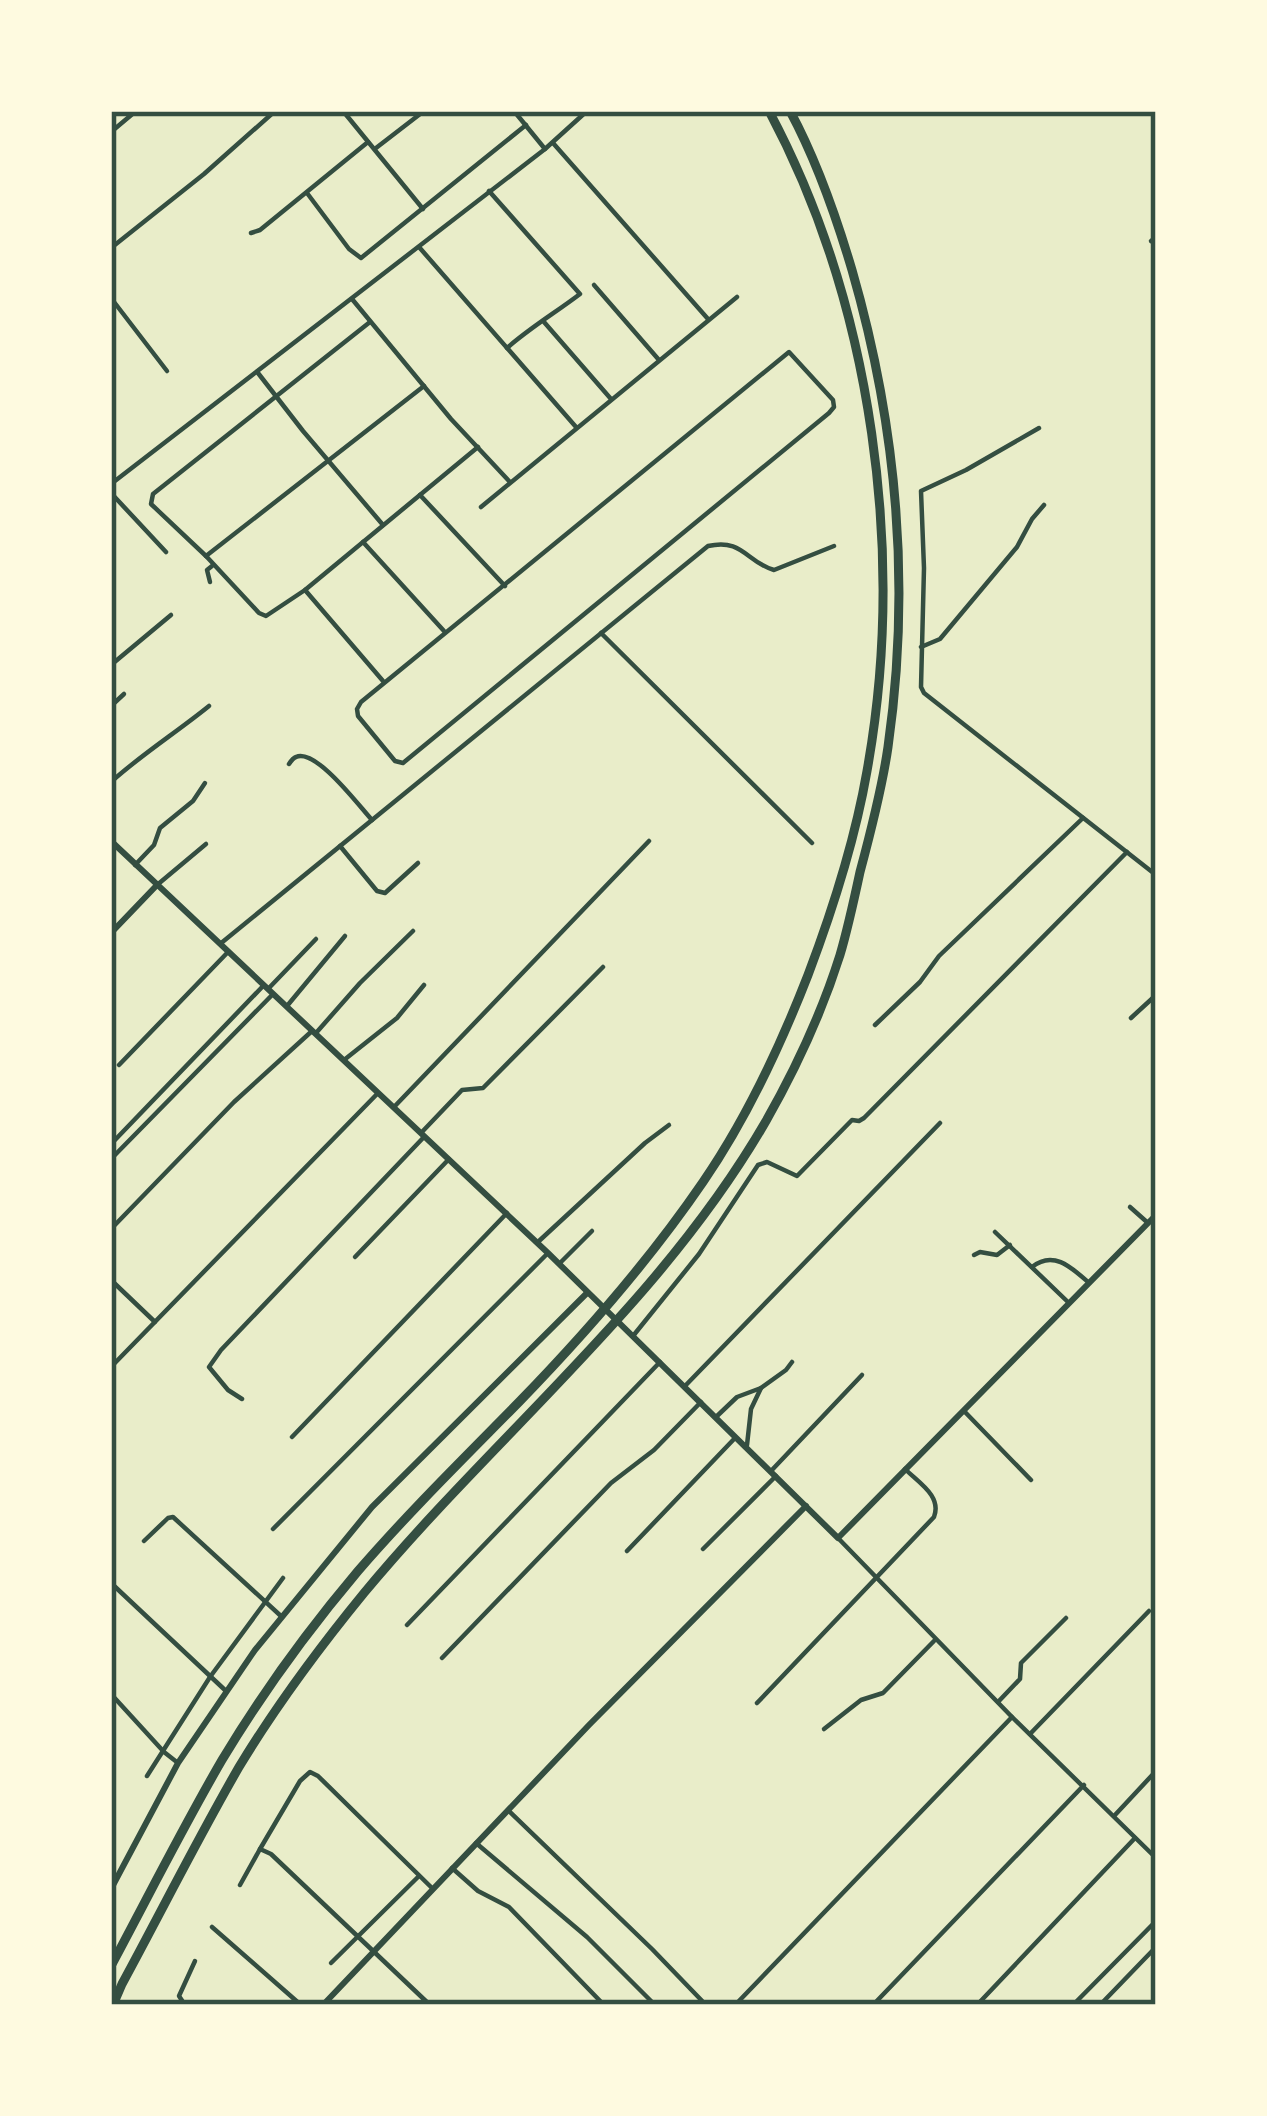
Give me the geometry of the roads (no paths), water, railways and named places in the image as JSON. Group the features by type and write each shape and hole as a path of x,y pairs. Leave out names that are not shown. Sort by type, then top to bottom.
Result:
{"highway":[{"path":"111,1966 224,1757 286,1665 395,1529 620,1291 703,1182 748,1110 787,1030 818,947 849,850 871,747 883,585 877,476 851,328 822,235 788,146 769,111"},
{"path":"113,2005 240,1766 300,1675 447,1498 535,1411 636,1299 719,1190 765,1123 806,1043 839,956 888,745 900,586 897,507 888,420 868,323 839,226 790,111"}],"street":[{"path":"111,132 136,111"},
{"path":"111,248 275,111"},
{"path":"344,111 423,210"},
{"path":"250,232 260,230 424,111"},
{"path":"514,111 545,149"},
{"path":"166,552 111,489 553,143 587,111"},
{"path":"307,193 361,258 526,125"},
{"path":"553,143 708,319"},
{"path":"489,191 580,294 506,349"},
{"path":"419,247 576,427"},
{"path":"594,285 659,360"},
{"path":"481,507 737,297"},
{"path":"111,298 167,371"},
{"path":"352,299 511,483"},
{"path":"370,322 150,499 151,504 266,616 478,447"},
{"path":"544,322 612,400"},
{"path":"789,352 833,400 830,413 399,763 358,716 361,702 505,586 789,352"},
{"path":"258,373 383,525"},
{"path":"206,556 424,386"},
{"path":"1039,428 921,491 920,676 924,693 1156,875"},
{"path":"420,495 505,586"},
{"path":"921,647 940,639 1017,547 1044,505"},
{"path":"363,542 446,633"},
{"path":"220,944 708,546 723,543 740,548 774,570 834,546"},
{"path":"210,581 207,570 213,566"},
{"path":"304,590 384,683"},
{"path":"111,664 171,615"},
{"path":"601,633 812,843"},
{"path":"111,706 124,694"},
{"path":"111,782 209,706"},
{"path":"289,764 303,755 321,764 372,820"},
{"path":"135,865 164,824 193,801 205,783"},
{"path":"875,1025 1082,818"},
{"path":"111,841 548,1252 1155,1856"},
{"path":"394,1107 649,841"},
{"path":"111,933 206,844"},
{"path":"340,846 377,891 385,893 418,862"},
{"path":"633,1336 698,1254 758,1165 767,1162 797,1175 852,1120 864,1118 1127,852"},
{"path":"111,1229 234,1102 314,1032 412,931"},
{"path":"286,1006 345,936"},
{"path":"111,1160 316,939"},
{"path":"119,1065 228,952"},
{"path":"242,1399 209,1366 221,1350 462,1090 483,1088 603,968"},
{"path":"344,1060 397,1018 424,985"},
{"path":"114,1141 268,989"},
{"path":"1131,1018 1156,995"},
{"path":"111,1367 378,1093"},
{"path":"685,1387 940,1123"},
{"path":"538,1243 669,1125"},
{"path":"356,1257 449,1159"},
{"path":"1130,1207 1148,1223"},
{"path":"292,1437 507,1214"},
{"path":"838,1538 1156,1215"},
{"path":"559,1264 592,1231"},
{"path":"995,1232 1070,1303"},
{"path":"974,1256 980,1252 997,1255 1010,1245"},
{"path":"273,1529 548,1252"},
{"path":"1032,1267 1041,1259 1052,1259 1089,1283"},
{"path":"111,1280 154,1322"},
{"path":"111,1889 178,1763 282,1617 372,1508 587,1293"},
{"path":"407,1625 660,1361"},
{"path":"716,1418 737,1397 761,1388 792,1362"},
{"path":"703,1550 862,1375"},
{"path":"747,1447 751,1409 761,1388"},
{"path":"442,1658 611,1483 654,1450 701,1402"},
{"path":"963,1410 1031,1480"},
{"path":"627,1552 736,1437"},
{"path":"757,1703 934,1517 936,1500 905,1469"},
{"path":"323,2005 806,1506"},
{"path":"144,1541 173,1517 282,1617"},
{"path":"147,1776 283,1578"},
{"path":"111,1582 226,1691"},
{"path":"1030,1734 1149,1611"},
{"path":"998,1702 1020,1679 1021,1663 1066,1618"},
{"path":"824,1729 861,1700 884,1694 936,1640"},
{"path":"111,1694 178,1763"},
{"path":"738,2002 1012,1717"},
{"path":"1114,1815 1156,1771"},
{"path":"240,1885 300,1781 310,1772 433,1889"},
{"path":"873,2005 1084,1785"},
{"path":"508,1810 706,2005"},
{"path":"977,2005 1135,1838"},
{"path":"476,1843 587,1937 655,2005"},
{"path":"260,1849 271,1854 430,2005"},
{"path":"452,1868 478,1891 508,1907 604,2005"},
{"path":"331,1963 419,1876"},
{"path":"1073,2005 1156,1922"},
{"path":"212,1927 301,2005"},
{"path":"1100,2005 1156,1947"},
{"path":"185,2005 179,1996 195,1961"}]}
